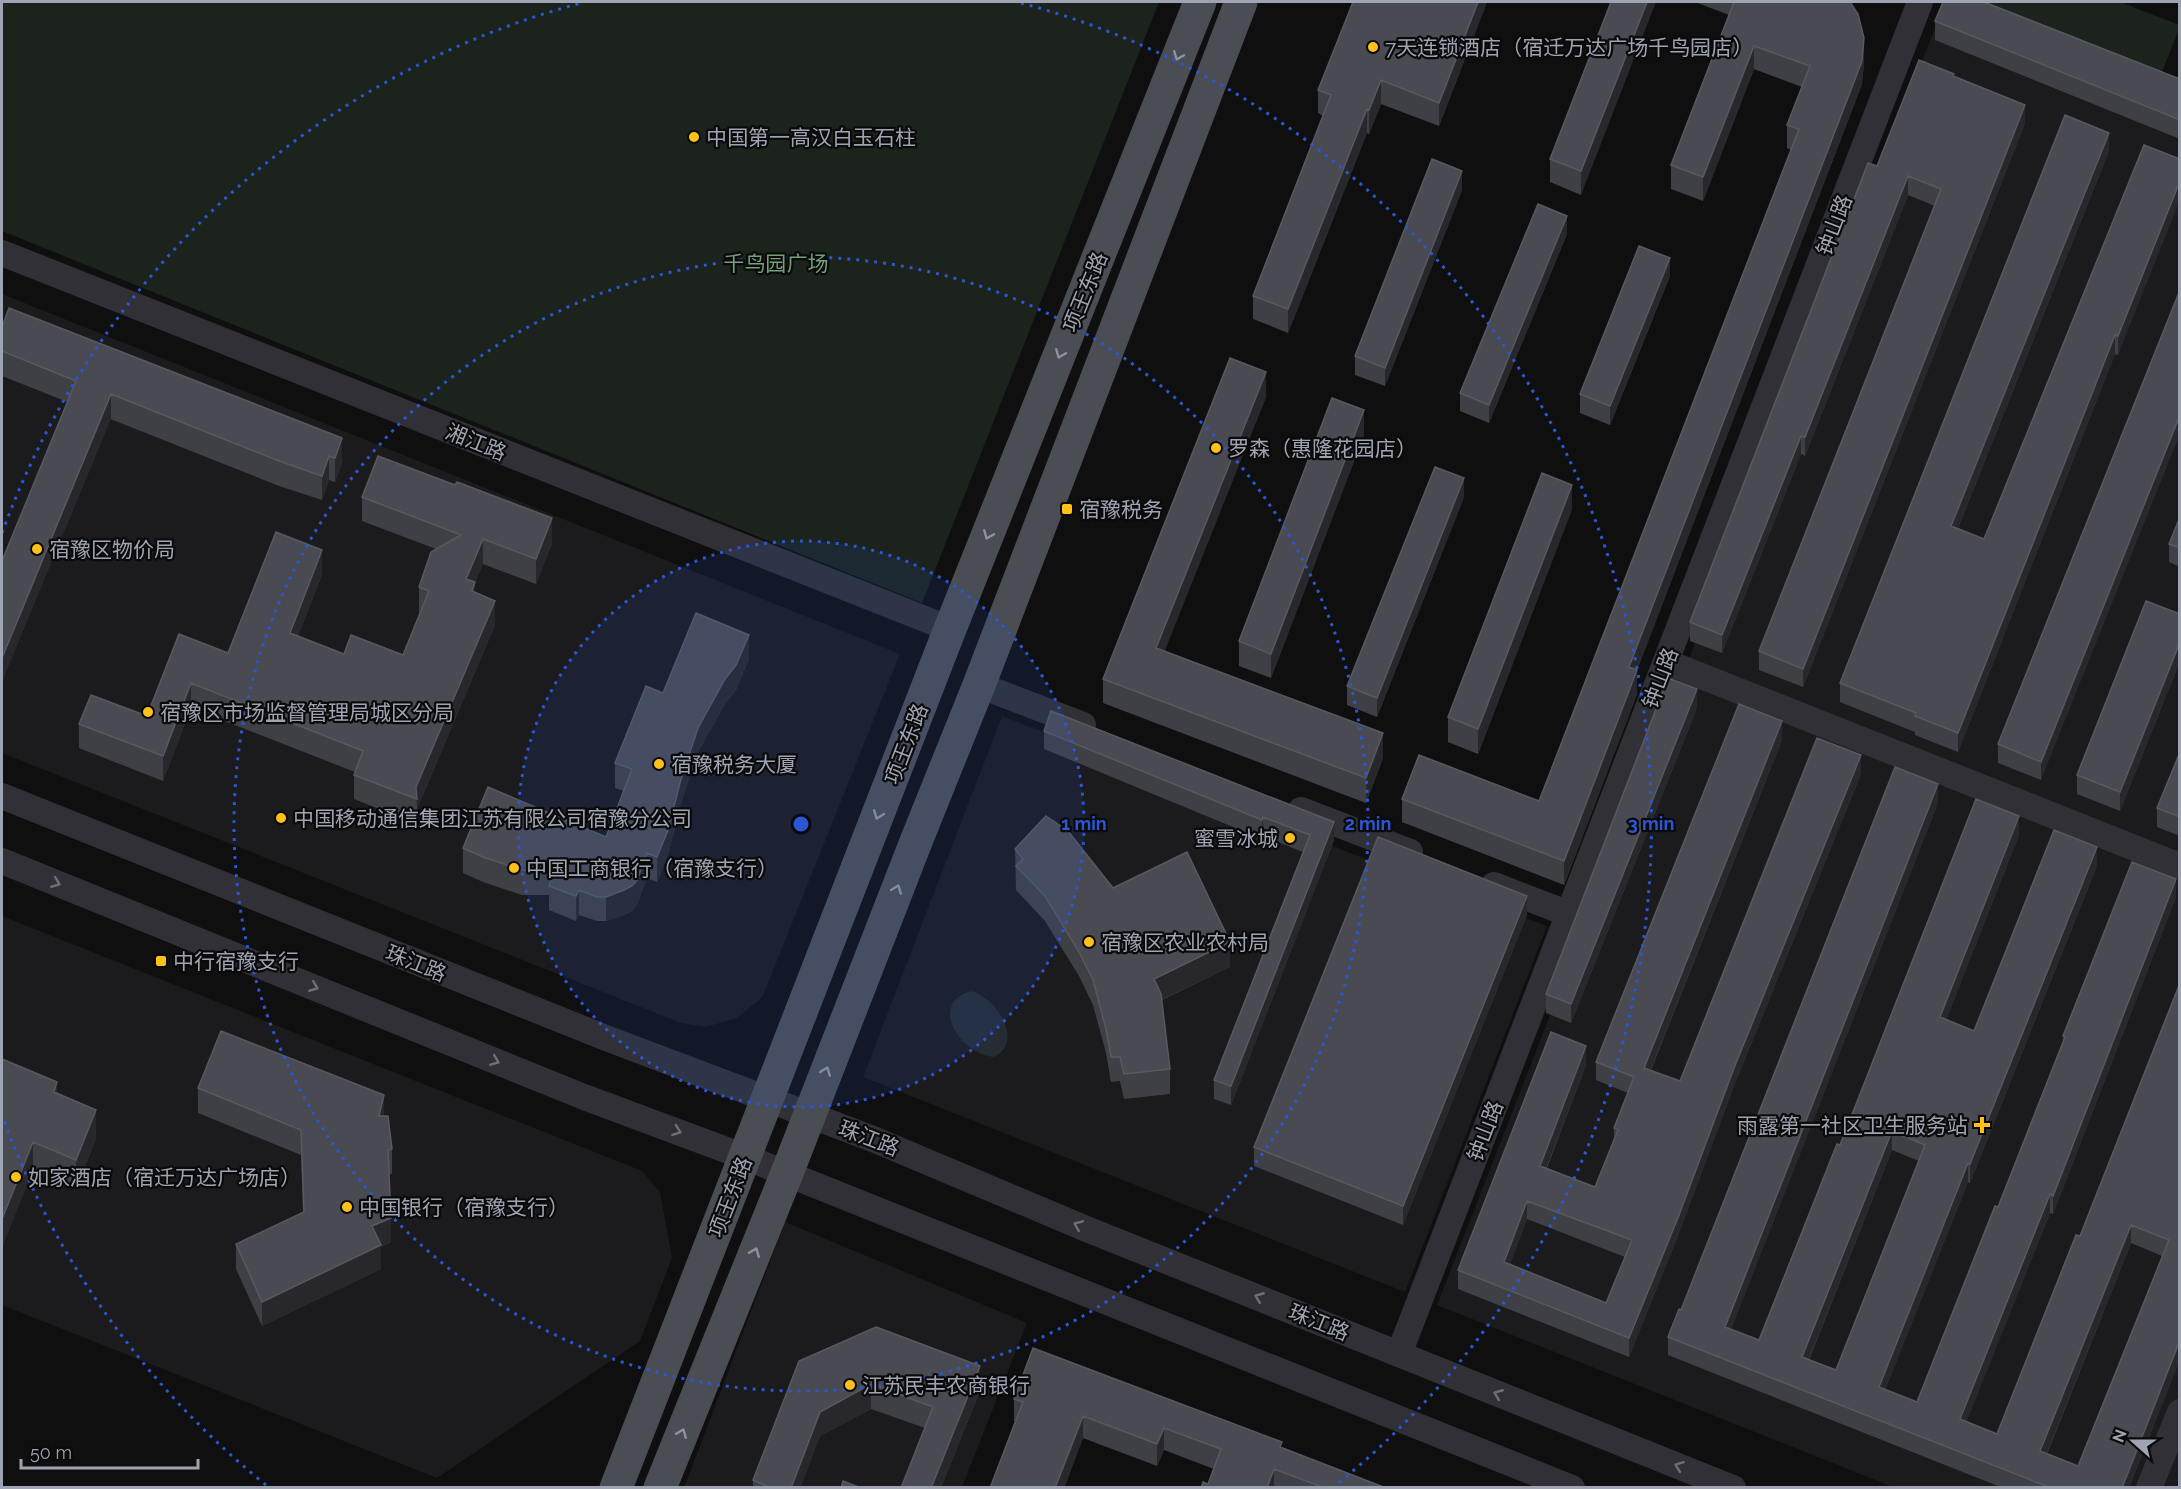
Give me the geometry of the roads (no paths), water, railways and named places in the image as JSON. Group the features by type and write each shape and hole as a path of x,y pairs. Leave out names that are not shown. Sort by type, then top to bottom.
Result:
{"main road":[{"name":"项王东路","path":"616,1488 951,629 1200,2"},
{"name":"项王东路","path":"660,1488 788,1173 916,839 979,686 1241,2"}],"street":[{"name":"钟山路","path":"1399,1354 1920,2"},
{"name":"湘江路","path":"2,253 951,629"},
{"path":"1666,662 2180,866"},
{"path":"979,686 1107,735"},
{"name":"珠江路","path":"2,796 396,955 873,1139 1089,1230 1733,1488"},
{"path":"1284,803 1427,858"},
{"path":"2,861 585,1097 788,1173 1572,1488"},
{"path":"1470,875 1569,914"},
{"path":"2149,1488 2180,1412"}],"place":[{"name":"7天连锁酒店（宿迁万达广场千鸟园店）","path":"1373,47"},
{"name":"中国第一高汉白玉石柱","path":"694,137"},
{"name":"罗森（惠隆花园店）","path":"1216,448"},
{"name":"宿豫税务","path":"1067,509"},
{"name":"宿豫区物价局","path":"37,549"},
{"name":"宿豫区市场监督管理局城区分局","path":"148,712"},
{"name":"宿豫税务大厦","path":"659,764"},
{"name":"中国移动通信集团江苏有限公司宿豫分公司","path":"281,818"},
{"name":"蜜雪冰城","path":"1290,838"},
{"name":"中国工商银行（宿豫支行）","path":"514,868"},
{"name":"宿豫区农业农村局","path":"1089,942"},
{"name":"中行宿豫支行","path":"161,961"},
{"name":"雨露第一社区卫生服务站","path":"1982,1125"},
{"name":"如家酒店（宿迁万达广场店）","path":"16,1177"},
{"name":"中国银行（宿豫支行）","path":"347,1207"},
{"name":"江苏民丰农商银行","path":"850,1385"}],"park label":[{"name":"千鸟园广场","path":"776,263"}]}
